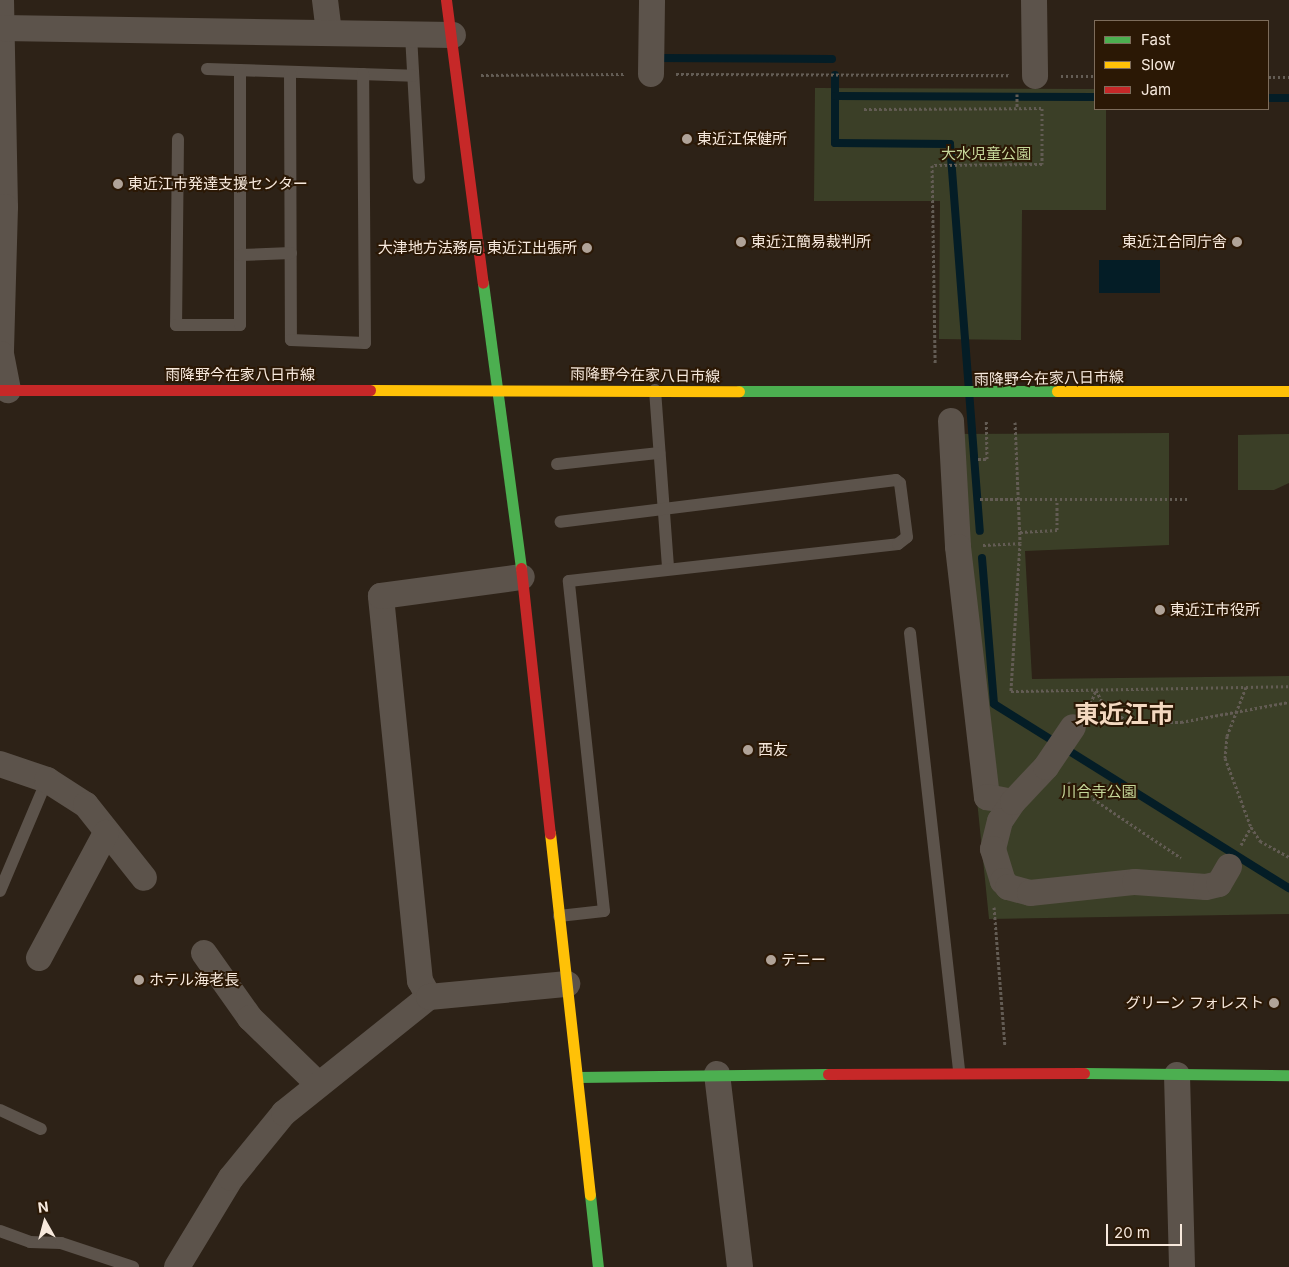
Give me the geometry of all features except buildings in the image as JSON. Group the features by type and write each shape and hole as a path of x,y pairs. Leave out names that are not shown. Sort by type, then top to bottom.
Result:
{"street":[{"path":"1,0 1,354 4,390"},
{"path":"325,0 328,31"},
{"path":"446,0 453,35 496,387 522,577 598,1267"},
{"path":"651,74 652,0"},
{"path":"1034,0 1035,76"},
{"path":"2,28 328,31 453,35"},
{"name":"雨降野今在家八日市線","path":"4,390 496,387 936,394 1289,391"},
{"path":"950,421 958,546 987,797 1013,802"},
{"path":"429,998 420,981 381,596 522,577"},
{"path":"1073,727 1046,767 1013,802 1000,821 993,849 1008,887 1030,893 1135,882 1224,876"},
{"path":"0,764 47,780 86,805 106,833 144,878"},
{"path":"39,958 106,833"},
{"path":"204,953 250,1018 317,1083"},
{"path":"177,1267 231,1178 284,1113 317,1083 429,998 567,984"},
{"path":"577,1076 959,1072 1289,1075"},
{"path":"717,1074 740,1267"},
{"path":"1176,1075 1182,1267"}],"lane":[{"path":"411,35 420,178"},
{"path":"207,69 413,76"},
{"path":"178,139 176,325 240,325 240,70"},
{"path":"290,73 291,340 365,343 363,74"},
{"path":"240,255 291,253"},
{"path":"655,390 668,569"},
{"path":"557,464 659,453"},
{"path":"559,916 604,911 569,581 898,544 907,537 900,483 896,480 561,522"},
{"path":"910,633 959,1072"},
{"path":"0,891 47,780"},
{"path":"0,1110 41,1130"},
{"path":"0,1231 30,1242 61,1243 133,1267"}],"path":[{"path":"480,75 1094,76"},
{"path":"1269,77 1289,77"},
{"path":"864,109 1042,108 1042,164 932,166 936,394"},
{"path":"1015,422 1020,543 1011,691 1289,686"},
{"path":"973,499 1018,502 1189,499"},
{"path":"1020,532 1057,530 1057,501"},
{"path":"958,546 1020,543"},
{"path":"1246,687 1227,736 1225,758 1251,827 1260,841 1289,857"},
{"path":"1096,690 1104,706 1130,722 1181,722 1238,709 1289,702"},
{"path":"1073,727 1086,717 1096,690"},
{"path":"1046,767 1186,862"},
{"path":"1224,876 1251,827"},
{"path":"1005,1052 993,901 1008,887"}],"green space":[{"name":"大水児童公園","path":"815,88 1094,89 1094,110 1106,110 1106,210 1022,210 1021,340 939,339 940,201 814,201"},
{"name":"川合寺公園","path":"1169,433 1169,545 1025,551 1032,679 1289,676 1289,914 989,919 940,434"},
{"path":"1289,434 1289,483 1274,490 1238,490 1238,435"}],"water":[{"path":"1099,260 1160,260 1160,293 1099,293"}],"waterway":[{"path":"654,58 832,59"},
{"path":"835,75 835,143 950,144 980,531"},
{"path":"835,96 1094,97"},
{"path":"1269,98 1289,98"},
{"path":"982,558 994,704 1289,888"}],"traffic: fast":[{"path":"483,283 521,568"},
{"path":"739,391 1057,391"},
{"path":"1084,1073 1289,1075"},
{"path":"577,1077 828,1074"},
{"path":"590,1195 598,1267"}],"traffic: slow":[{"path":"370,390 739,391"},
{"path":"1057,391 1289,391"},
{"path":"550,833 590,1195"}],"traffic: jam":[{"path":"446,0 483,283"},
{"path":"0,390 370,390"},
{"path":"521,568 550,833"},
{"path":"828,1074 1084,1073"}],"place":[{"name":"東近江保健所","path":"687,139"},
{"name":"東近江市発達支援センター","path":"118,184"},
{"name":"東近江簡易裁判所","path":"741,242"},
{"name":"東近江合同庁舎","path":"1237,242"},
{"name":"大津地方法務局 東近江出張所","path":"587,248"},
{"name":"東近江市役所","path":"1160,610"},
{"name":"西友","path":"748,750"},
{"name":"テニー","path":"771,960"},
{"name":"ホテル海老長","path":"139,980"},
{"name":"グリーン フォレスト","path":"1274,1003"}],"district":[{"name":"東近江市","path":"1124,714"}]}
